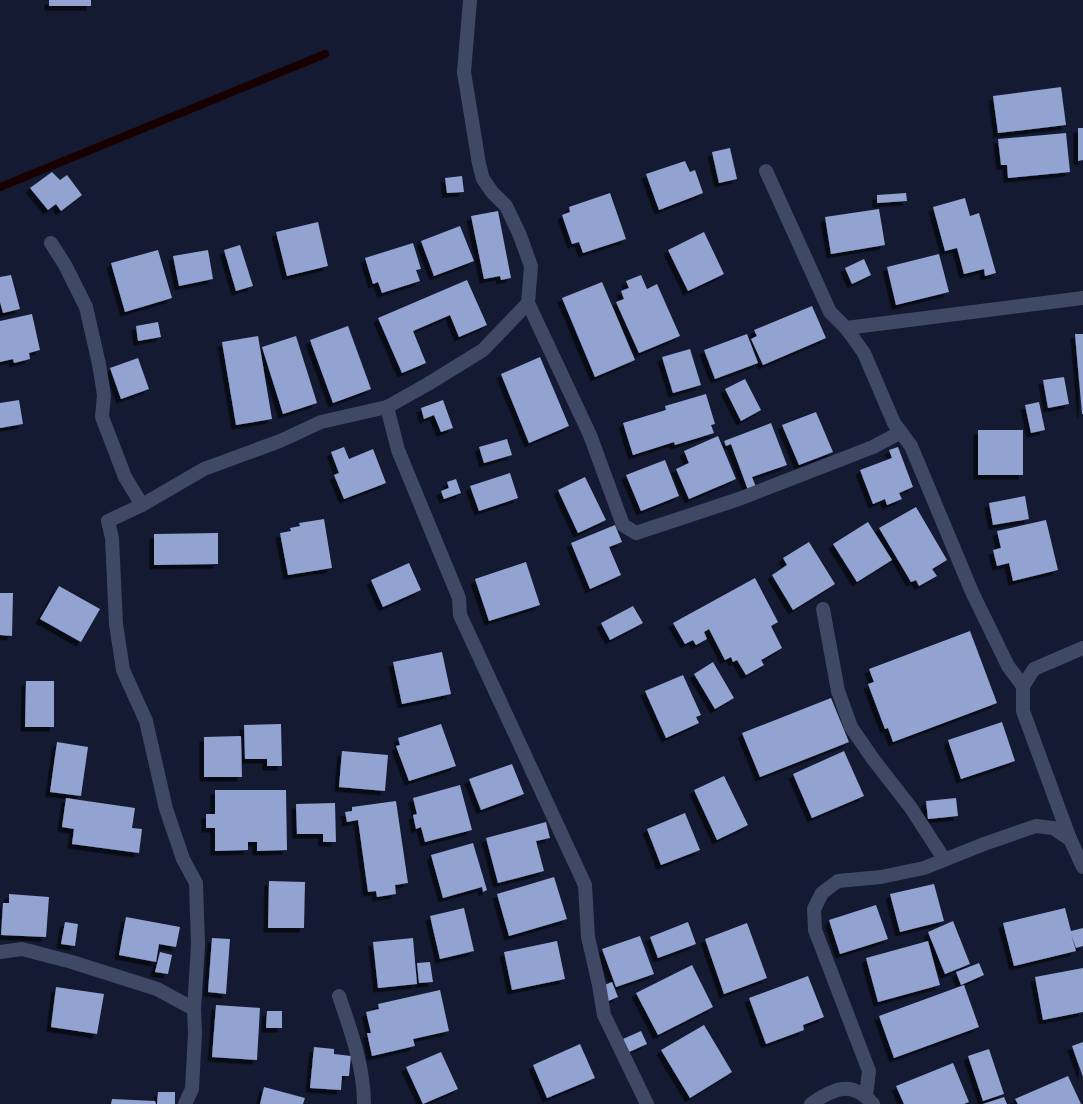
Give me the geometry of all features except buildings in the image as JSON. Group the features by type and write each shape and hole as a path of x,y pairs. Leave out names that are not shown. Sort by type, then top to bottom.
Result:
{"street":[{"path":"470,0 464,72 483,179 492,192 506,206 519,233 531,266 528,303 590,435 624,525 636,533 740,499 872,447 901,432"},
{"path":"766,171 830,312 846,328 864,353 894,423 912,446 972,592 1008,666 1023,686"},
{"path":"51,243 65,265 86,307 104,395 102,417 125,477 142,505"},
{"path":"846,328 1083,298"},
{"path":"185,1104 192,1089 195,1032 194,1009 198,945 196,883 183,859 166,810 146,721 123,670 116,624 112,538 108,521 142,505 204,469 280,441 321,422 387,407 483,350 528,303"},
{"path":"387,407 398,450 459,598 460,615 585,885 588,937 604,1015 647,1104"},
{"path":"823,609 838,691 851,727 911,808 944,860"},
{"path":"1083,648 1034,669 1023,686 1023,711 1070,839 1083,867"},
{"path":"870,1100 869,1071 815,930 814,909 822,893 838,881 881,877 924,868 1036,826 1053,828 1070,839"},
{"path":"0,952 22,949 72,962 157,989 194,1009"},
{"path":"339,996 354,1040 361,1070 364,1104"},
{"path":"810,1104 829,1092 850,1089 870,1100"}],"waterway":[{"path":"0,187 325,54"}]}
